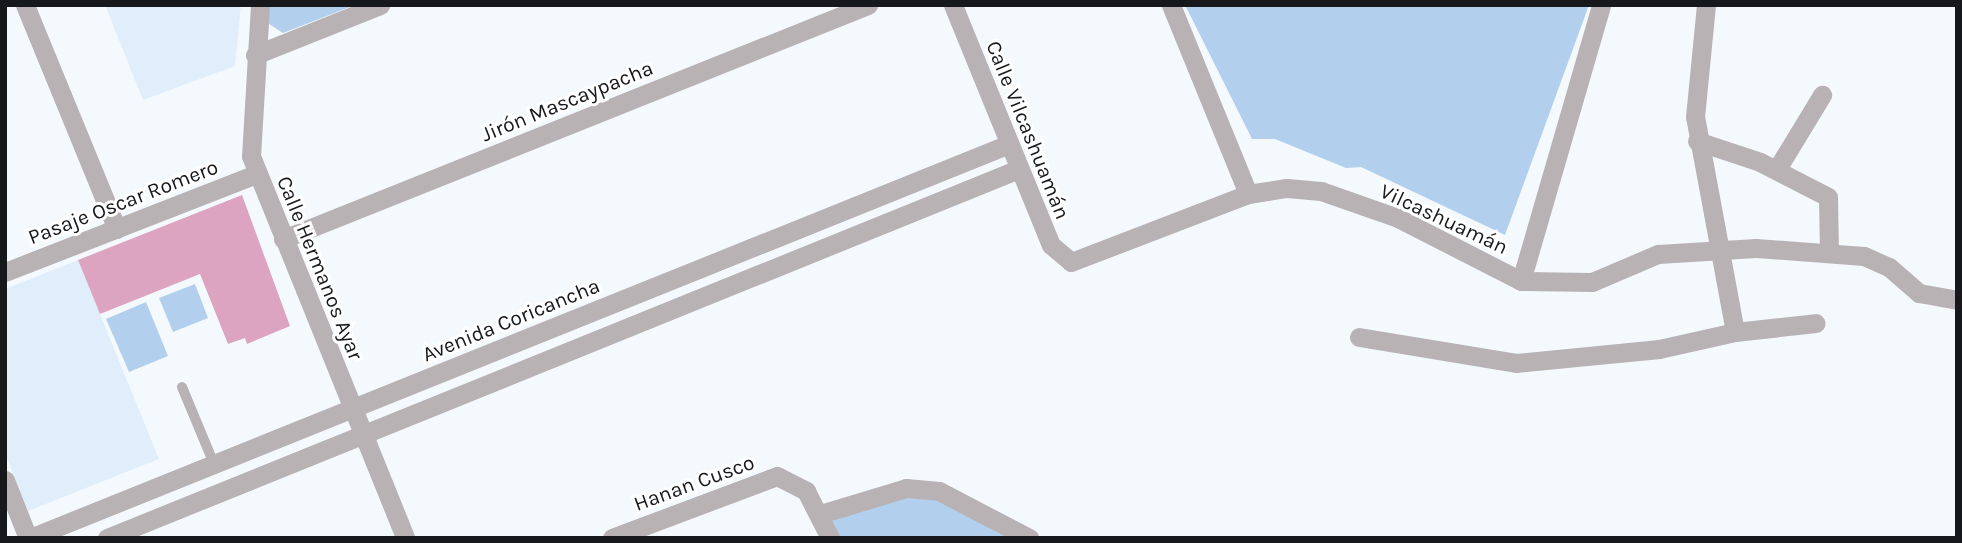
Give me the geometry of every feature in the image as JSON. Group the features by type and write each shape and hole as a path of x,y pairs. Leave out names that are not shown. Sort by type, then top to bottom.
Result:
{"street":[{"path":"25,5 117,229"},
{"name":"Calle Hermanos Ayar","path":"260,5 248,142 257,174 405,538"},
{"path":"256,55 380,5"},
{"name":"Jirón Mascaypacha","path":"283,239 868,5"},
{"name":"Calle Vilcashuamán","path":"953,5 1051,245 1071,262"},
{"path":"1171,5 1248,194"},
{"path":"1521,281 1601,5"},
{"path":"1706,5 1698,141 1723,248 1735,332"},
{"path":"1777,169 1822,95"},
{"path":"1698,141 1777,169 1828,197 1829,253"},
{"name":"Avenida Coricancha","path":"29,538 1009,144"},
{"path":"107,538 1019,169"},
{"name":"Pasaje Oscar Romero","path":"5,272 257,174"},
{"name":"Vilcashuamán","path":"1071,262 1248,194 1321,191 1398,218 1521,281 1592,282 1658,254 1723,248 1829,253 1877,261 1919,293 1957,300"},
{"path":"1359,337 1516,363 1659,349 1735,332 1816,323"},
{"name":"Hanan Cusco","path":"612,538 777,476 793,480 820,514"},
{"path":"5,480 29,538"},
{"path":"830,538 820,514 906,488 939,491 1029,538"}],"lane":[{"path":"181,387 214,464"}],"shaded area":[{"path":"105,5 241,5 235,66 143,100"},
{"path":"269,5 355,5 283,33 269,24"},
{"path":"1185,5 1589,5 1505,235 1361,167 1346,168 1275,139 1252,139"},
{"path":"78,260 159,459 28,511 5,453 5,289"},
{"path":"195,284 208,318 173,332 159,298"},
{"path":"146,302 168,356 129,372 106,319"},
{"path":"914,495 933,497 1008,538 837,538 830,519"}],"building":[{"path":"242,195 290,326 247,344 245,338 228,344 200,274 100,314 78,260"}]}
